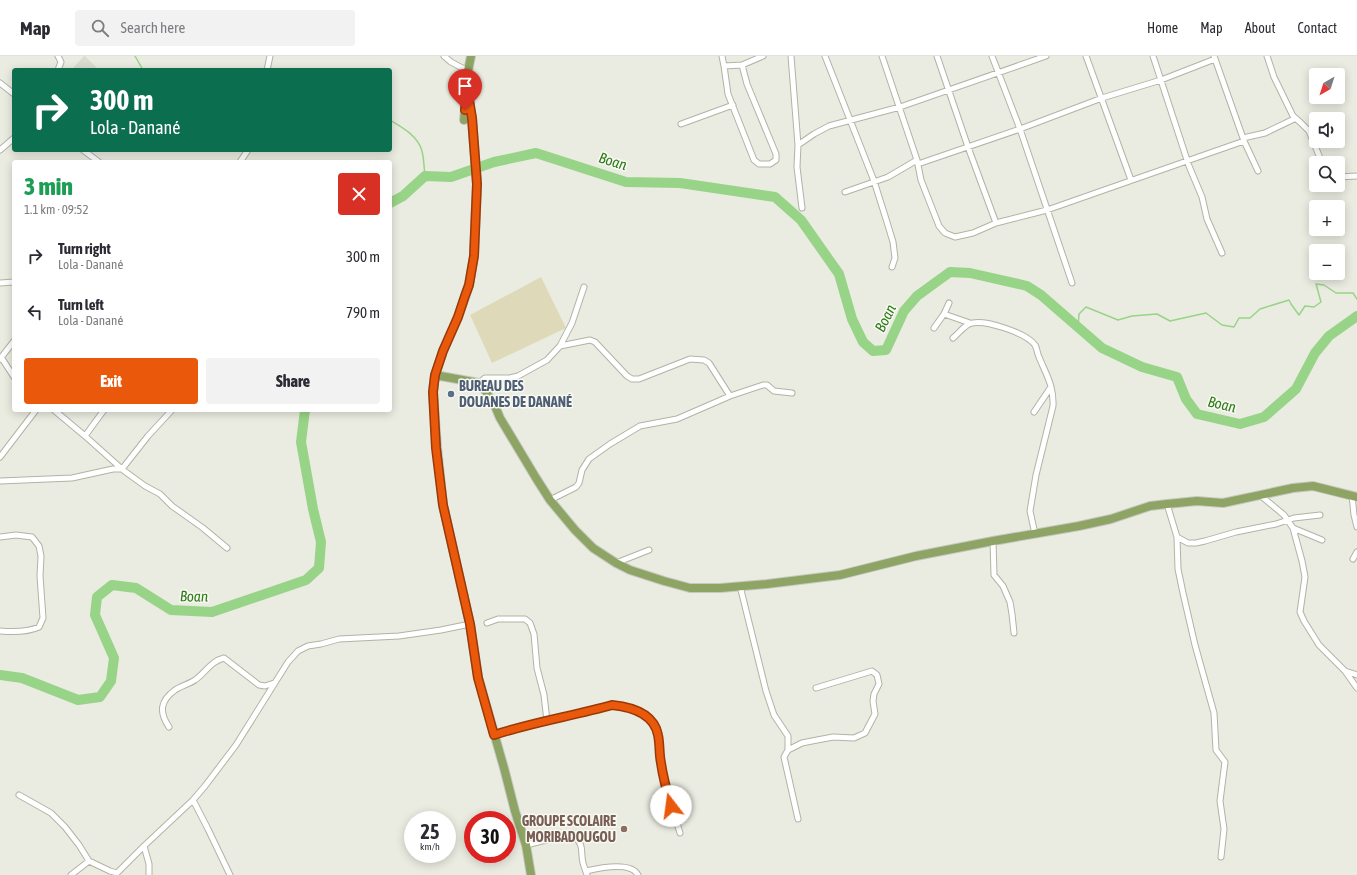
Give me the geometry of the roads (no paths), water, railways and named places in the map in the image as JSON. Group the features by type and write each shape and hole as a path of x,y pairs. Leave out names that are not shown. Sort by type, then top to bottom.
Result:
{"main road":[{"path":"464,120 468,71 471,56"},
{"path":"467,88 472,118 477,184 474,256 469,285 435,375 433,392 436,448 443,505 470,624 478,678 526,845 531,875"},
{"path":"435,375 479,383 495,406 500,418 550,500 575,530 593,548 630,570 690,588 701,589 791,582 834,576 916,556 1111,519 1150,506 1197,501 1223,503 1293,488 1313,486 1355,496"}],"street":[{"path":"58,56 61,62 59,68"},
{"path":"267,68 270,56"},
{"path":"444,56 451,62 468,71"},
{"path":"722,56 728,94 756,162 762,165 775,161 777,158 747,84 742,65"},
{"path":"724,66 742,65 763,56"},
{"path":"791,56 798,145 797,167 802,208"},
{"path":"825,56 874,182 893,242 895,258 892,267"},
{"path":"882,56 918,162 921,180 939,226 945,233 957,237 996,223 1047,210 1244,140 1265,134 1294,118"},
{"path":"937,56 996,223"},
{"path":"992,56 1020,129 1072,284"},
{"path":"798,145 829,126 900,107 1046,56"},
{"path":"1086,56 1131,180"},
{"path":"1152,56 1187,160 1202,197 1207,219 1222,253"},
{"path":"1268,56 1274,77 1294,118 1301,123 1308,132 1319,156"},
{"path":"845,192 888,177 918,162 1020,129 1102,98 1161,80 1214,57 1244,140 1258,171"},
{"path":"0,83 12,92"},
{"path":"681,124 733,105"},
{"path":"0,150 12,140"},
{"path":"86,152 96,160"},
{"path":"1345,177 1357,176"},
{"path":"0,283 12,282"},
{"path":"479,383 485,378 510,378 524,373 547,360 560,346 572,323 584,287"},
{"path":"934,328 944,314 949,303"},
{"path":"944,314 970,323 1002,326 1013,331 1034,344 1049,377 1053,406 1036,475 1034,495 1030,512 1035,534"},
{"path":"953,338 970,323"},
{"path":"560,346 590,340 595,342 627,376 632,379 639,379 690,359 704,360 709,363 730,396"},
{"path":"12,344 1,358 12,374"},
{"path":"550,500 576,488 579,483 582,470 589,459 640,426 677,419 730,396 763,385 767,385 774,391 792,393"},
{"path":"1034,412 1051,387"},
{"path":"0,457 34,412"},
{"path":"56,412 122,469 145,486 160,494 172,506 203,528 227,548"},
{"path":"85,436 103,412"},
{"path":"122,469 148,436 170,412"},
{"path":"0,481 72,478 113,469 122,469"},
{"path":"1260,495 1284,515 1293,528 1305,578 1300,612 1304,621 1319,645 1345,671 1357,688"},
{"path":"1355,496 1354,515 1357,527"},
{"path":"1167,504 1177,537 1178,569 1183,593 1198,657 1214,713 1216,750 1225,762 1220,801 1224,829 1221,857"},
{"path":"1177,537 1188,543 1205,542 1236,532 1276,524 1294,518 1320,515"},
{"path":"1293,528 1322,540"},
{"path":"0,537 16,535 32,536 37,542 41,556 40,576 42,618 39,627 34,629 10,632 0,631"},
{"path":"993,541 994,575 1003,586 1010,602 1014,633"},
{"path":"616,563 649,550"},
{"path":"1353,559 1357,552"},
{"path":"740,586 766,691 774,715 787,732 789,743 788,750 784,757 798,819"},
{"path":"487,622 498,619 525,619 530,623 534,634 537,668 544,696 547,721"},
{"path":"19,795 51,813 65,827 89,861 116,874 193,800 205,786 236,745 274,683 295,654 302,648 339,639 399,636 470,624"},
{"path":"169,727 162,716 162,708 167,699 176,690 195,680 218,660 224,658 259,685 265,686 274,683"},
{"path":"788,750 812,741 833,737 854,738 860,736 865,733 874,716 876,711 873,701 874,694 879,684 877,674 872,671 816,688"},
{"path":"1345,671 1357,674"},
{"path":"494,735 612,705 645,714 652,722 659,736 661,764 668,797 680,833"},
{"path":"193,800 230,875"},
{"path":"526,845 562,836 574,836 580,843 582,861 586,873 600,868 619,867 634,870 638,875"},
{"path":"144,846 149,864 149,875"},
{"path":"71,875 89,861"}],"waterway":[{"path":"135,56 142,68"},
{"path":"392,121 409,132 417,141 422,151 425,176"},
{"name":"Boan","path":"392,202 403,196 425,176 451,177 494,162 536,153 626,182 680,183 775,197 801,220 839,274 852,319 863,342 873,351 886,350 904,311 917,296 950,272 970,273 1027,286 1041,295 1102,348 1142,367 1177,377 1186,399 1197,414 1240,424 1264,417 1296,389 1315,353 1329,336 1357,316"},
{"path":"1078,327 1079,314 1086,307 1118,320 1132,316 1157,314 1170,321 1206,313 1222,325 1234,327 1239,318 1250,318 1260,309 1289,300 1299,315 1305,306 1314,307 1321,302 1316,284 1324,285 1336,293 1353,293 1357,299"},
{"name":"Boan","path":"0,675 22,678 78,700 100,697 111,681 114,658 95,615 97,597 112,585 136,588 171,610 212,612 306,580 319,568 321,542 313,509 301,442 305,412"}],"place":[{"name":"BUREAU DES DOUANES DE DANANÉ","path":"451,394"},
{"name":"GROUPE SCOLAIRE MORIBADOUGOU","path":"624,829"}]}
